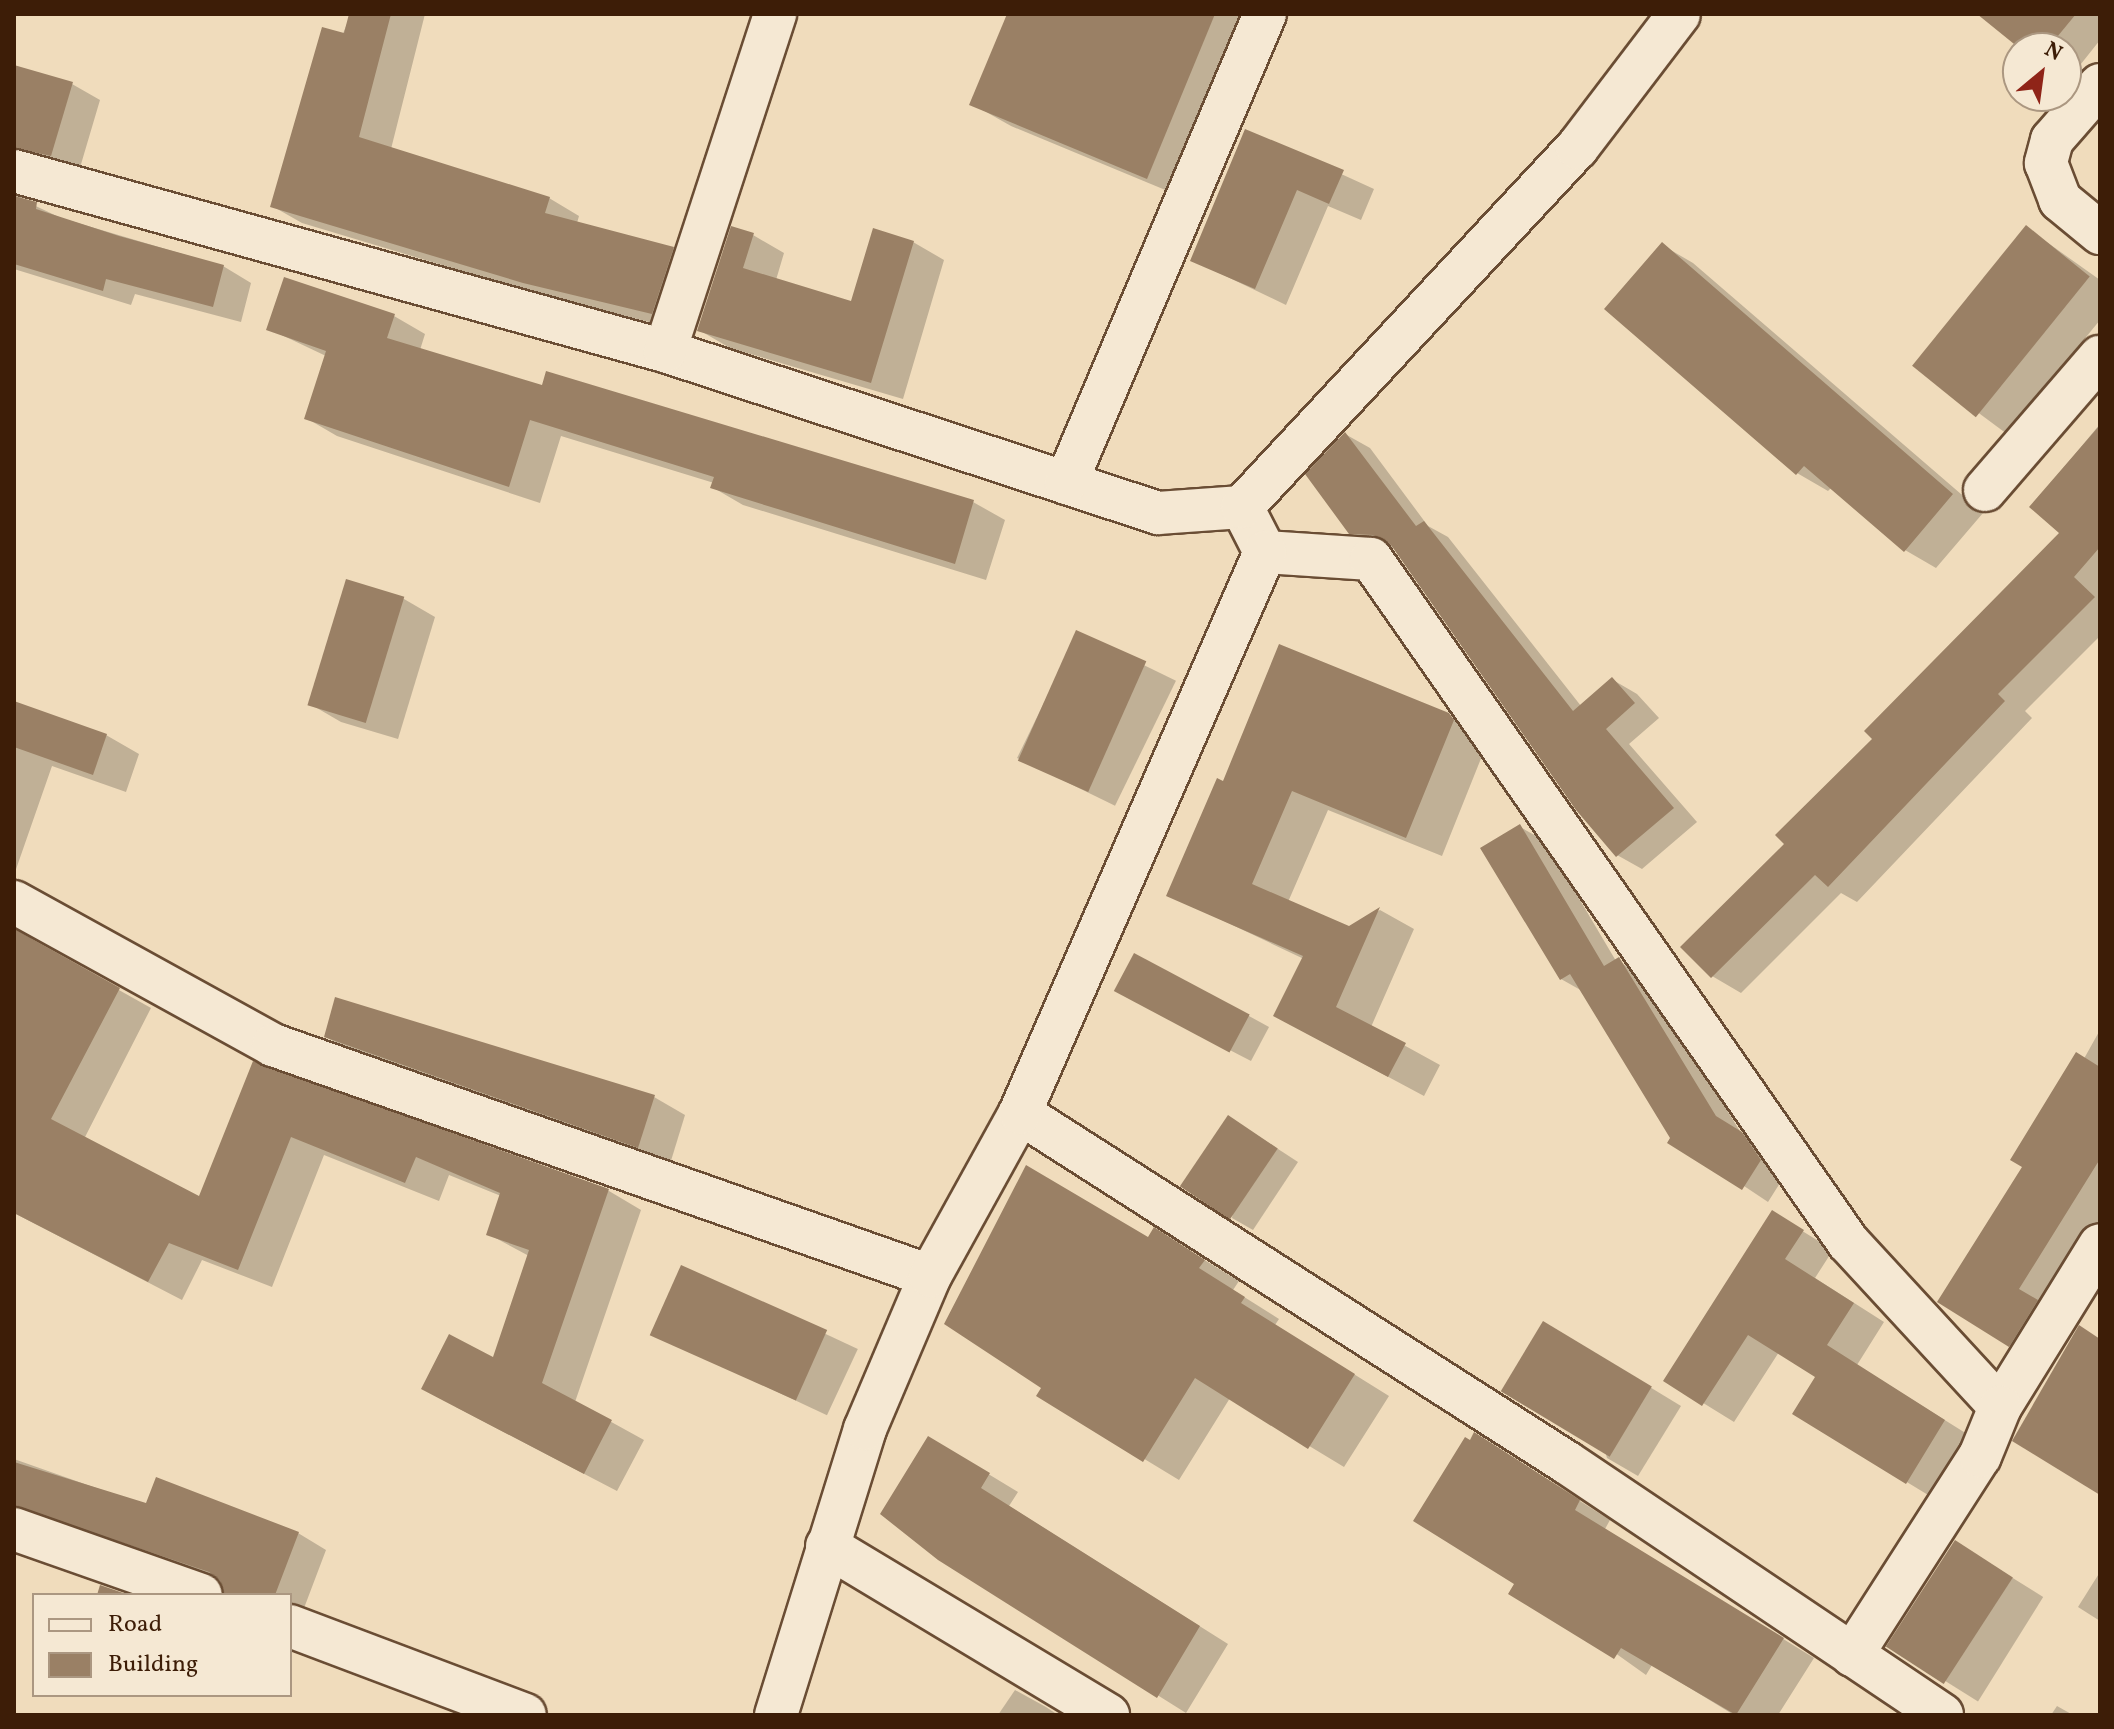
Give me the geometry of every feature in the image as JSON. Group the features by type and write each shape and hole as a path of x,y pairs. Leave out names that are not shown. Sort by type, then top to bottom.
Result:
{"street":[{"path":"665,351 775,14"},
{"path":"1066,483 1265,14"},
{"path":"14,171 665,351 1158,513 1242,507 1577,148 1679,14"},
{"path":"2100,85 2052,140 2046,163 2060,200 2100,233"},
{"path":"1985,490 2100,357"},
{"path":"1242,507 1265,552"},
{"path":"776,1715 865,1429 930,1276 1020,1113 1265,552"},
{"path":"1265,552 1371,559 1848,1242 2000,1407"},
{"path":"14,902 273,1045 930,1276"},
{"path":"1020,1113 1566,1462 1942,1715"},
{"path":"1852,1655 1980,1456 2000,1407 2100,1245"},
{"path":"14,1529 195,1593"},
{"path":"827,1546 1108,1715"},
{"path":"292,1627 525,1715"}],"building":[{"path":"349,14 391,14 359,137 550,197 545,213 674,247 652,314 523,283 270,207 322,27 344,33"},
{"path":"1007,14 1215,14 1147,179 969,105"},
{"path":"1977,14 2076,14 2061,32 2002,34"},
{"path":"14,65 73,82 51,156 14,148"},
{"path":"1245,129 1344,170 1329,204 1297,190 1255,289 1190,261"},
{"path":"14,196 37,202 36,209 224,265 213,307 106,279 103,291 14,264"},
{"path":"2026,225 2090,277 1976,417 1912,366"},
{"path":"731,226 754,233 743,268 851,301 873,228 914,241 871,383 697,331"},
{"path":"1662,242 1953,494 1904,552 1804,466 1796,475 1604,309"},
{"path":"284,277 395,314 387,338 542,385 546,371 974,500 955,564 710,488 714,477 530,420 509,487 304,419 326,351 266,330"},
{"path":"2100,425 2100,547 2074,577 2095,597 1998,694 2005,701 1828,887 1815,875 1711,978 1680,947 1784,844 1775,835 1872,739 1864,731 2059,533 2029,507"},
{"path":"1345,432 1416,526 1424,521 1573,711 1612,677 1635,703 1606,729 1674,808 1616,857 1576,810 1391,545 1373,535 1349,534 1305,474"},
{"path":"346,579 404,597 366,723 307,705"},
{"path":"1076,630 1146,661 1088,792 1018,761"},
{"path":"1279,644 1449,713 1454,720 1406,838 1292,791 1252,884 1349,926 1380,907 1336,1007 1406,1043 1388,1077 1273,1016 1303,956 1166,896 1217,778 1223,781"},
{"path":"14,701 107,734 93,775 14,747"},
{"path":"1520,824 1604,966 1619,957 1716,1116 1742,1132 1761,1160 1742,1190 1667,1143 1670,1138 1570,974 1560,980 1480,848"},
{"path":"14,929 120,988 51,1119 199,1196 253,1061 609,1189 542,1383 612,1420 584,1474 421,1389 449,1334 493,1357 529,1250 486,1235 500,1193 416,1157 405,1183 291,1137 238,1270 169,1243 148,1282 14,1213"},
{"path":"1134,953 1250,1015 1229,1052 1114,991"},
{"path":"335,997 655,1095 638,1148 324,1037"},
{"path":"2076,1052 2100,1067 2100,1159 2019,1289 2038,1300 2009,1347 1937,1302 2022,1167 2010,1160"},
{"path":"1228,1115 1278,1149 1230,1220 1180,1186"},
{"path":"1026,1165 1148,1237 1154,1227 1205,1260 1199,1268 1245,1297 1241,1303 1355,1374 1308,1449 1195,1378 1143,1462 1036,1396 1041,1388 944,1324"},
{"path":"1772,1210 1804,1230 1785,1259 1854,1303 1827,1345 1945,1420 1906,1484 1792,1414 1815,1377 1748,1335 1702,1406 1663,1381"},
{"path":"681,1265 827,1330 796,1400 650,1335"},
{"path":"1543,1321 1652,1386 1610,1457 1501,1391"},
{"path":"2079,1325 2100,1339 2100,1495 2012,1441"},
{"path":"1474,1432 1580,1500 1575,1510 1784,1638 1736,1715 1621,1648 1614,1659 1508,1594 1514,1584 1413,1521 1465,1437 1470,1440"},
{"path":"928,1436 990,1473 981,1488 1200,1626 1157,1698 938,1560 880,1514"},
{"path":"14,1462 146,1503 156,1477 299,1532 276,1593 223,1593 220,1580 209,1572 14,1506"},
{"path":"1955,1540 2013,1578 1944,1684 1886,1647"},
{"path":"100,1585 123,1593 98,1593"}]}
